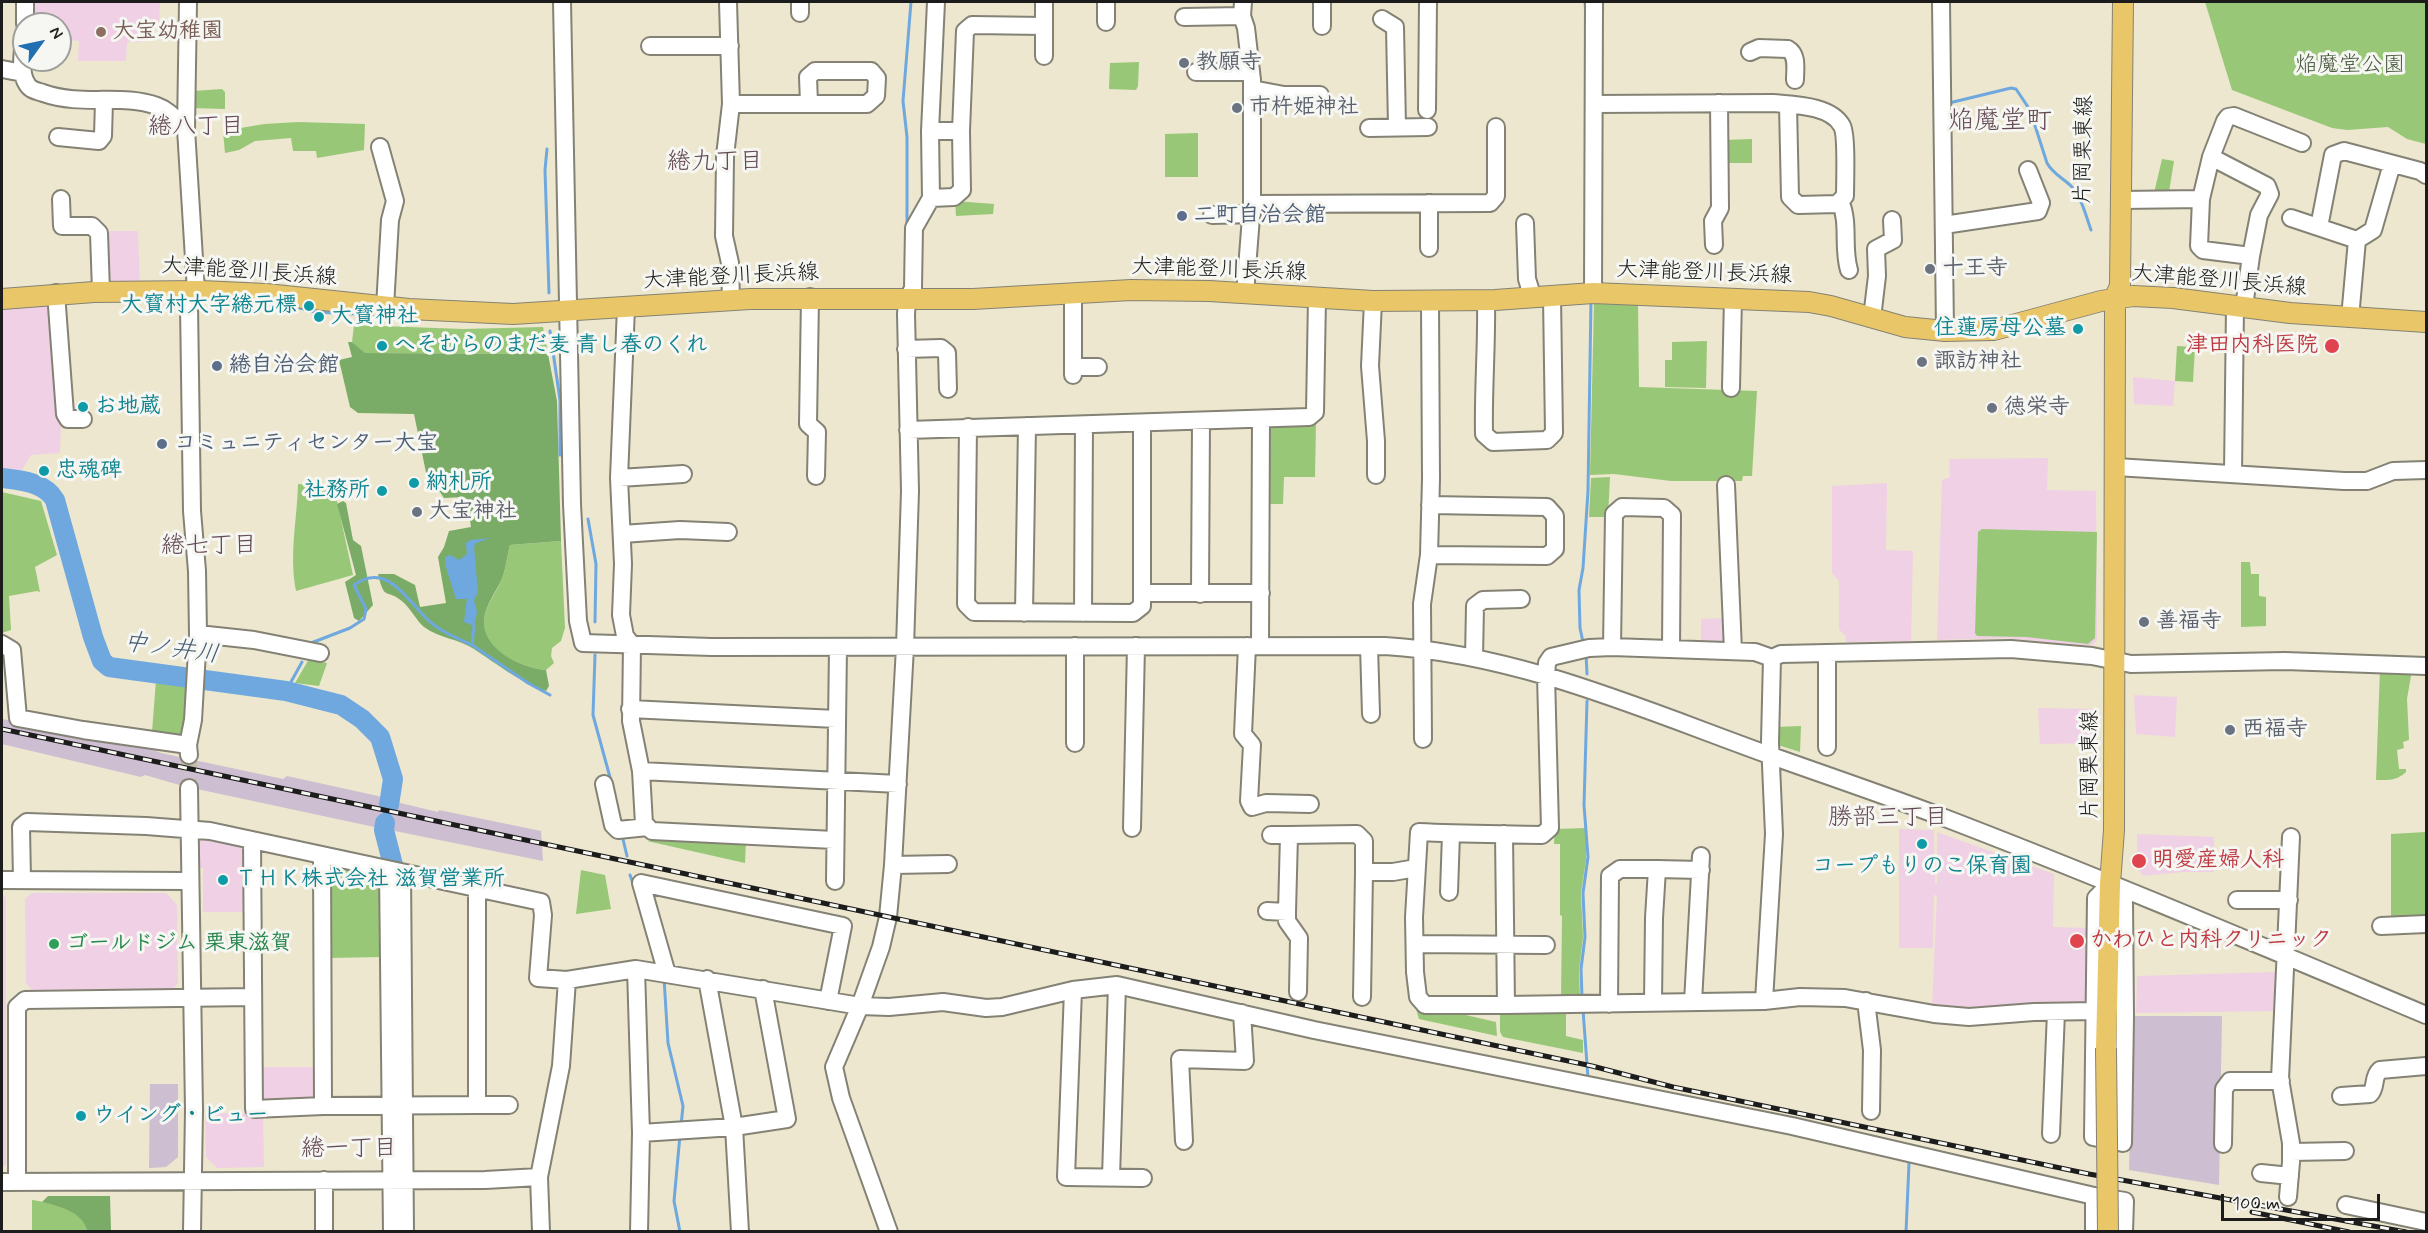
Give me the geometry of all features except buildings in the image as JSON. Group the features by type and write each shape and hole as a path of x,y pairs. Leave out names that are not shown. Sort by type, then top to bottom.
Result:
{"main road":[{"name":"片岡栗東線","path":"2111,2 2108,285 2115,297"},
{"name":"片岡栗東線","path":"2108,1232 2106,1048 2110,885 2114,830 2115,297 2120,286 2123,2"},
{"name":"大津能登川長浜線","path":"2,299 101,291 196,291 266,294 385,307 513,314 568,309 810,297 907,301 1156,290 1373,302 1486,300 1593,293 1809,302 1905,327 1945,331 1994,330 2115,297 2155,297 2350,318 2427,322"}],"street":[{"path":"2,644 12,650 18,718 188,750 193,720 198,634 190,420 189,305 196,291 186,129 188,2"},
{"path":"562,2 568,309 578,621 583,643 838,647 1369,646 1421,648 1474,658 1546,676 1596,692 1937,815 2140,895 2427,1015"},
{"path":"729,2 731,104 725,156 724,236 730,263 731,301"},
{"path":"889,1232 841,1098 834,1067 860,1006 886,923 893,865 905,647 910,491 907,301 913,288 914,228 931,198 930,131 936,2"},
{"path":"1044,2 1044,56"},
{"path":"1106,2 1106,22"},
{"path":"1322,2 1322,26"},
{"path":"1428,2 1428,110"},
{"path":"1593,293 1594,2"},
{"path":"1941,2 1945,331"},
{"path":"1184,17 1244,15 1252,81 1252,209 1245,294"},
{"path":"1382,19 1395,27 1397,127"},
{"path":"931,198 954,197 962,190 961,131 965,32 972,25 1044,26"},
{"path":"650,46 729,46"},
{"path":"1750,52 1759,48 1792,51 1795,56 1795,80"},
{"path":"2,69 23,73 30,87 58,99 130,100 159,106 186,129"},
{"path":"1196,72 1252,81 1284,95 1320,95"},
{"path":"58,137 99,141 103,136 104,101"},
{"path":"731,104 808,103"},
{"path":"1714,245 1713,221 1720,208 1719,103"},
{"path":"1595,104 1788,105 1815,109 1836,117 1843,128 1845,196 1837,204 1798,205 1790,197 1788,105"},
{"path":"2251,256 2203,249 2199,246 2201,199 2211,157 2224,122 2228,117 2234,116 2302,143"},
{"path":"1369,128 1428,127"},
{"path":"1212,215 1252,209 1490,203 1496,196 1496,127"},
{"path":"930,131 961,131"},
{"path":"380,147 395,201 390,220 385,307"},
{"path":"2319,227 2333,155 2344,151 2427,175"},
{"path":"2211,157 2267,186 2270,194 2259,215 2233,345 2235,375 2233,474"},
{"path":"2357,240 2373,230 2392,164"},
{"path":"1944,225 2038,211 2041,203 2028,170"},
{"path":"61,199 62,226 92,226 99,233 101,291"},
{"path":"2121,200 2201,199"},
{"path":"1840,201 1845,212 1846,260 1849,270"},
{"path":"1429,203 1429,248"},
{"path":"2291,218 2357,240"},
{"path":"1872,318 1877,276 1876,249 1893,240 1892,220"},
{"path":"1486,300 1484,434 1493,442 1547,440 1554,433 1543,297 1527,279 1525,223"},
{"path":"2350,318 2357,240"},
{"path":"56,293 65,414 68,419 83,418"},
{"path":"1072,293 1073,371 1098,367"},
{"path":"810,297 808,424 817,432 816,476"},
{"path":"908,430 1309,417 1315,412 1317,298"},
{"path":"1731,388 1733,298"},
{"path":"1373,302 1370,366 1376,441 1376,475"},
{"path":"1422,739 1422,604 1429,555 1430,505 1430,302"},
{"path":"626,307 619,478 622,534 621,615 626,636 633,645 630,709 641,771 644,824 651,831 834,840"},
{"path":"906,349 941,348 947,353 948,389"},
{"path":"1261,419 1261,593 1243,734 1252,745 1249,801 1252,807 1266,803 1310,804"},
{"path":"1200,594 1201,421"},
{"path":"968,427 966,604 974,612 1133,613 1142,606 1142,423"},
{"path":"1083,613 1084,425"},
{"path":"1024,613 1027,426"},
{"path":"2115,467 2295,479 2367,481 2393,471 2427,470"},
{"path":"619,478 684,474"},
{"path":"1726,485 1733,651"},
{"path":"1429,555 1547,556 1555,549 1555,516 1547,507 1430,505"},
{"path":"1612,647 1614,514 1622,507 1664,508 1672,515 1671,648"},
{"path":"622,534 681,530 728,532"},
{"path":"1142,593 1261,593"},
{"path":"1474,658 1475,606 1484,600 1521,599"},
{"path":"198,634 255,640 320,653"},
{"path":"1075,646 1075,743"},
{"path":"1132,828 1136,646"},
{"path":"1369,646 1371,714"},
{"path":"835,881 838,647"},
{"path":"2095,1011 1969,1017 1934,1014 1866,1001 1800,998 1764,1001 1583,1005 1425,1005 1418,997 1415,944 1419,832 1542,836 1550,828 1547,663 1551,657 1586,649 1671,648 1755,652 1772,658 1781,654 2011,648 2131,664 2285,661 2427,666"},
{"path":"1827,654 1827,747"},
{"path":"1764,1001 1774,834 1771,756 1772,658"},
{"path":"630,709 836,719"},
{"path":"641,771 898,784"},
{"path":"604,784 614,825 621,830 648,827"},
{"path":"189,788 194,1110 192,1232"},
{"path":"22,880 21,827 27,822 189,828 541,902 543,915 538,978 567,980 636,969 860,1006 890,1007 944,1002 986,1008 1002,1007 1073,990 1117,985 1314,1030 1792,1126 2094,1196 2125,1201 2124,1232"},
{"path":"1271,835 1357,834 1364,841 1362,996"},
{"path":"1449,892 1451,834"},
{"path":"1504,834 1506,1005"},
{"path":"1289,835 1287,921 1299,938 1298,992"},
{"path":"2288,1197 2291,1152 2281,1081 2291,837"},
{"path":"252,840 254,1109 323,1106 509,1105"},
{"path":"322,856 323,1106"},
{"path":"1609,1004 1610,876 1620,869 1657,869 1701,863 1693,1002"},
{"path":"893,865 948,864"},
{"path":"1364,872 1393,872 1416,868"},
{"path":"1653,1002 1657,869"},
{"path":"395,872 398,1180 405,1232"},
{"path":"2,880 189,881"},
{"path":"667,974 641,883 843,926 828,1001"},
{"path":"2110,885 2124,900 2123,1143 2093,1137 2096,898 2110,885"},
{"path":"477,888 477,1106"},
{"path":"2237,900 2289,900"},
{"path":"1267,911 1287,912"},
{"path":"2381,926 2427,924"},
{"path":"1415,944 1546,945"},
{"path":"636,969 641,1133 639,1232"},
{"path":"707,979 734,1127 740,1232"},
{"path":"541,1232 539,1177 561,1066 567,980"},
{"path":"1111,1178 1117,985"},
{"path":"641,1133 734,1127 787,1119 763,989"},
{"path":"1073,990 1066,1177 1143,1178"},
{"path":"253,997 25,1000 17,1007 9,1182 539,1177"},
{"path":"1866,1001 1872,1050 1871,1111"},
{"path":"2051,1134 2056,1012"},
{"path":"1184,1141 1180,1059 1245,1061 1242,1013"},
{"path":"2341,1096 2370,1094 2373,1091 2374,1076 2380,1070 2427,1066"},
{"path":"2094,1075 2124,1076"},
{"path":"2223,1144 2224,1089 2230,1081 2281,1081"},
{"path":"2291,1152 2345,1151"},
{"path":"2261,1173 2290,1176"},
{"path":"324,1180 324,1232"},
{"path":"392,1232 398,1180"},
{"path":"2094,1196 2094,1232"},
{"path":"2346,1205 2427,1222"}],"shaded area":[{"name":"大宝幼稚園","path":"30,2 160,2 159,22 142,22 142,42 127,42 126,61 78,61 79,41 72,40 72,12 30,12"},
{"path":"106,231 138,231 140,286 106,286"},
{"path":"54,304 61,416 60,453 31,455 22,470 2,470 2,310 6,306 30,307"},
{"path":"2133,377 2175,381 2173,406 2134,404"},
{"path":"2048,458 2047,490 2096,491 2097,640 2091,646 2006,638 1937,640 1942,480 1950,477 1949,459"},
{"path":"1887,483 1886,550 1913,551 1911,641 1846,642 1846,637 1839,629 1839,581 1832,573 1832,486"},
{"path":"1727,618 1728,639 1722,645 1701,644 1701,619"},
{"path":"2134,695 2177,697 2175,737 2136,734"},
{"path":"2038,708 2097,709 2098,743 2040,744"},
{"path":"2,719 143,745 161,753 283,779 287,776 378,796 385,799 387,802 385,806 393,807 396,802 541,831 543,861 390,830 391,823 382,820 379,828 183,786 145,775 141,777 2,744"},
{"path":"1899,829 1934,830 1935,884 1937,884 1937,832 2054,874 2053,927 2090,928 2090,999 2083,1006 1978,1011 1932,1007 1937,895 1934,895 1933,948 1899,948"},
{"path":"195,833 244,843 247,912 203,912 203,868 195,868"},
{"path":"2137,834 2214,837 2214,872 2143,876 2137,867"},
{"path":"32,893 166,893 177,905 178,983 173,989 32,990 26,983 25,899"},
{"path":"2,894 6,898 6,1164 2,1169"},
{"path":"2278,972 2279,1011 2136,1013 2137,976"},
{"path":"2133,1016 2222,1016 2219,1185 2129,1170"},
{"path":"258,1067 319,1067 319,1099 262,1103"},
{"path":"150,1084 178,1084 178,1157 166,1167 149,1168"},
{"path":"205,1113 263,1113 264,1167 217,1168 206,1157"}],"green space":[{"name":"焔魔堂公園","path":"2205,2 2426,2 2426,144 2407,139 2388,127 2347,130 2332,128 2232,90"},
{"path":"1139,62 1136,90 1109,89 1110,63"},
{"path":"222,89 225,92 225,109 190,108 193,91"},
{"path":"299,122 365,124 364,150 317,158 316,151 293,151 291,138 255,141 239,150 225,153 223,131 264,124"},
{"path":"1198,133 1198,177 1165,177 1165,134"},
{"path":"1752,139 1752,163 1724,163 1724,140"},
{"path":"2162,159 2174,161 2169,192 2154,193"},
{"path":"955,201 994,204 993,214 956,216"},
{"path":"1594,302 1638,304 1639,387 1757,391 1752,476 1743,476 1742,481 1671,481 1614,474 1590,475"},
{"path":"354,325 463,329 543,327 548,354 364,353 352,342"},
{"path":"1707,341 1706,388 1665,387 1665,360 1672,360 1672,342"},
{"path":"348,342 352,342 365,353 548,354 557,401 561,541 510,545 503,577 484,619 485,630 496,648 515,661 546,670 549,686 546,691 517,677 468,646 430,631 421,624 403,602 382,588 378,574 394,574 415,585 420,607 446,603 438,557 449,531 471,527 467,499 464,497 444,498 440,492 430,492 414,414 358,413 350,407 339,360 352,357"},
{"path":"2177,346 2195,347 2193,382 2175,381"},
{"path":"1316,424 1315,477 1284,477 1283,504 1268,504 1268,431 1274,426"},
{"path":"1610,477 1608,517 1589,517 1591,478"},
{"path":"298,484 334,487 353,575 296,591 293,550"},
{"path":"2,492 41,501 57,555 35,567 40,592 9,596 11,630 2,633"},
{"path":"343,501 346,503 353,540 361,546 373,605 359,621 354,618 345,582 356,575 337,504"},
{"path":"1982,529 2097,532 2095,638 2088,644 2026,637 1977,636 1975,633 1978,532"},
{"path":"561,541 565,628 561,641 552,648 551,656 554,663 546,670 514,661 495,648 484,630 484,619 503,577 510,545"},
{"path":"2241,562 2250,562 2251,574 2259,574 2259,596 2266,597 2266,626 2241,627"},
{"path":"309,659 327,663 319,686 295,683"},
{"path":"2380,668 2412,670 2407,699 2409,740 2403,742 2404,748 2397,750 2399,769 2406,769 2406,772 2388,780 2376,780"},
{"path":"156,680 187,685 185,721 181,739 152,732"},
{"path":"1801,726 1800,752 1775,744 1775,727"},
{"path":"1586,828 1586,860 1581,893 1583,937 1579,971 1580,999 1561,999 1560,844 1554,844 1555,829"},
{"path":"2426,832 2426,919 2391,921 2391,834"},
{"path":"660,837 746,841 745,863 647,841 660,840"},
{"path":"331,862 382,877 383,957 328,958 327,865"},
{"path":"581,870 605,875 611,909 576,914"},
{"path":"1416,1009 1457,1013 1496,1022 1497,1036 1419,1019"},
{"path":"1566,1009 1566,1036 1583,1040 1583,1053 1503,1037 1500,1032 1500,1010"},
{"path":"48,1196 110,1196 111,1231 87,1231 81,1219 69,1211 42,1202"},
{"path":"32,1200 57,1205 73,1212 84,1223 87,1231 32,1232"}],"water":[{"path":"490,538 476,543 474,547 478,592 474,600 477,612 474,626 464,622 467,599 456,599 445,557 450,555 459,560 467,554 466,543 471,540"}],"waterway":[{"path":"907,226 907,137 903,101 911,2"},
{"path":"1585,2 1586,16"},
{"path":"1949,103 2011,88 2016,89 2030,110 2047,163 2075,191 2091,230"},
{"path":"547,149 545,170 549,293"},
{"path":"1583,642 1580,628 1579,590 1583,568 1588,491 1591,299"},
{"path":"296,307 315,312 377,315"},
{"path":"550,331 560,400 560,455"},
{"name":"中ノ井川","path":"2,478 39,486 51,494 55,500 93,637 102,661 109,667 286,691 341,705 362,719 380,737 393,779 389,805"},
{"path":"588,519 596,564 595,622"},
{"path":"311,643 350,628 364,619 366,609 354,585 366,579 377,578 386,580 395,586 437,627 472,645"},
{"path":"474,626 472,645 550,695"},
{"path":"1586,654 1587,674"},
{"path":"595,655 593,715 611,781"},
{"path":"286,691 302,662"},
{"path":"1582,997 1581,969 1585,937 1583,893 1588,857 1584,805 1587,701"},
{"name":"中ノ井川","path":"385,823 384,830 393,865"},
{"path":"622,835 627,856"},
{"path":"630,875 634,886"},
{"path":"664,978 668,1043 683,1106 681,1126"},
{"path":"1583,1010 1588,1078"},
{"path":"680,1135 674,1201 680,1232"},
{"path":"1906,1232 1909,1163"}],"tunnel":[{"path":"189,755 189,788"}],"railway":[{"path":"2,729 1592,1066 1673,1087 2089,1174 2406,1232"},
{"path":"2252,1212 2349,1232"}],"place":[{"name":"大宝幼稚園","path":"101,32"},
{"name":"教願寺","path":"1184,63"},
{"name":"市杵姫神社","path":"1237,108"},
{"name":"二町自治会館","path":"1182,216"},
{"name":"十王寺","path":"1930,269"},
{"name":"大寳村大字綣元標","path":"309,306"},
{"name":"大寳神社","path":"319,317"},
{"name":"住蓮房母公墓","path":"2078,329"},
{"name":"へそむらのまだ麦 青し春のくれ","path":"382,346"},
{"name":"津田内科医院","path":"2332,346"},
{"name":"諏訪神社","path":"1922,362"},
{"name":"綣自治会館","path":"217,366"},
{"name":"お地蔵","path":"83,407"},
{"name":"徳栄寺","path":"1992,408"},
{"name":"コミュニティセンター大宝","path":"162,444"},
{"name":"忠魂碑","path":"44,471"},
{"name":"納札所","path":"414,483"},
{"name":"社務所","path":"382,491"},
{"name":"大宝神社","path":"417,512"},
{"name":"善福寺","path":"2144,622"},
{"name":"西福寺","path":"2230,730"},
{"name":"コープもりのこ保育園","path":"1922,844"},
{"name":"明愛産婦人科","path":"2139,861"},
{"name":"ＴＨＫ株式会社 滋賀営業所","path":"223,880"},
{"name":"かわひと内科クリニック","path":"2077,941"},
{"name":"ゴールドジム 栗東滋賀","path":"54,944"},
{"name":"ウイング・ビュー","path":"81,1116"}],"district":[{"name":"焔魔堂町","path":"2000,123"},
{"name":"綣八丁目","path":"196,128"},
{"name":"綣九丁目","path":"715,163"},
{"name":"綣七丁目","path":"209,547"},
{"name":"勝部三丁目","path":"1888,819"},
{"name":"綣一丁目","path":"349,1150"}]}
